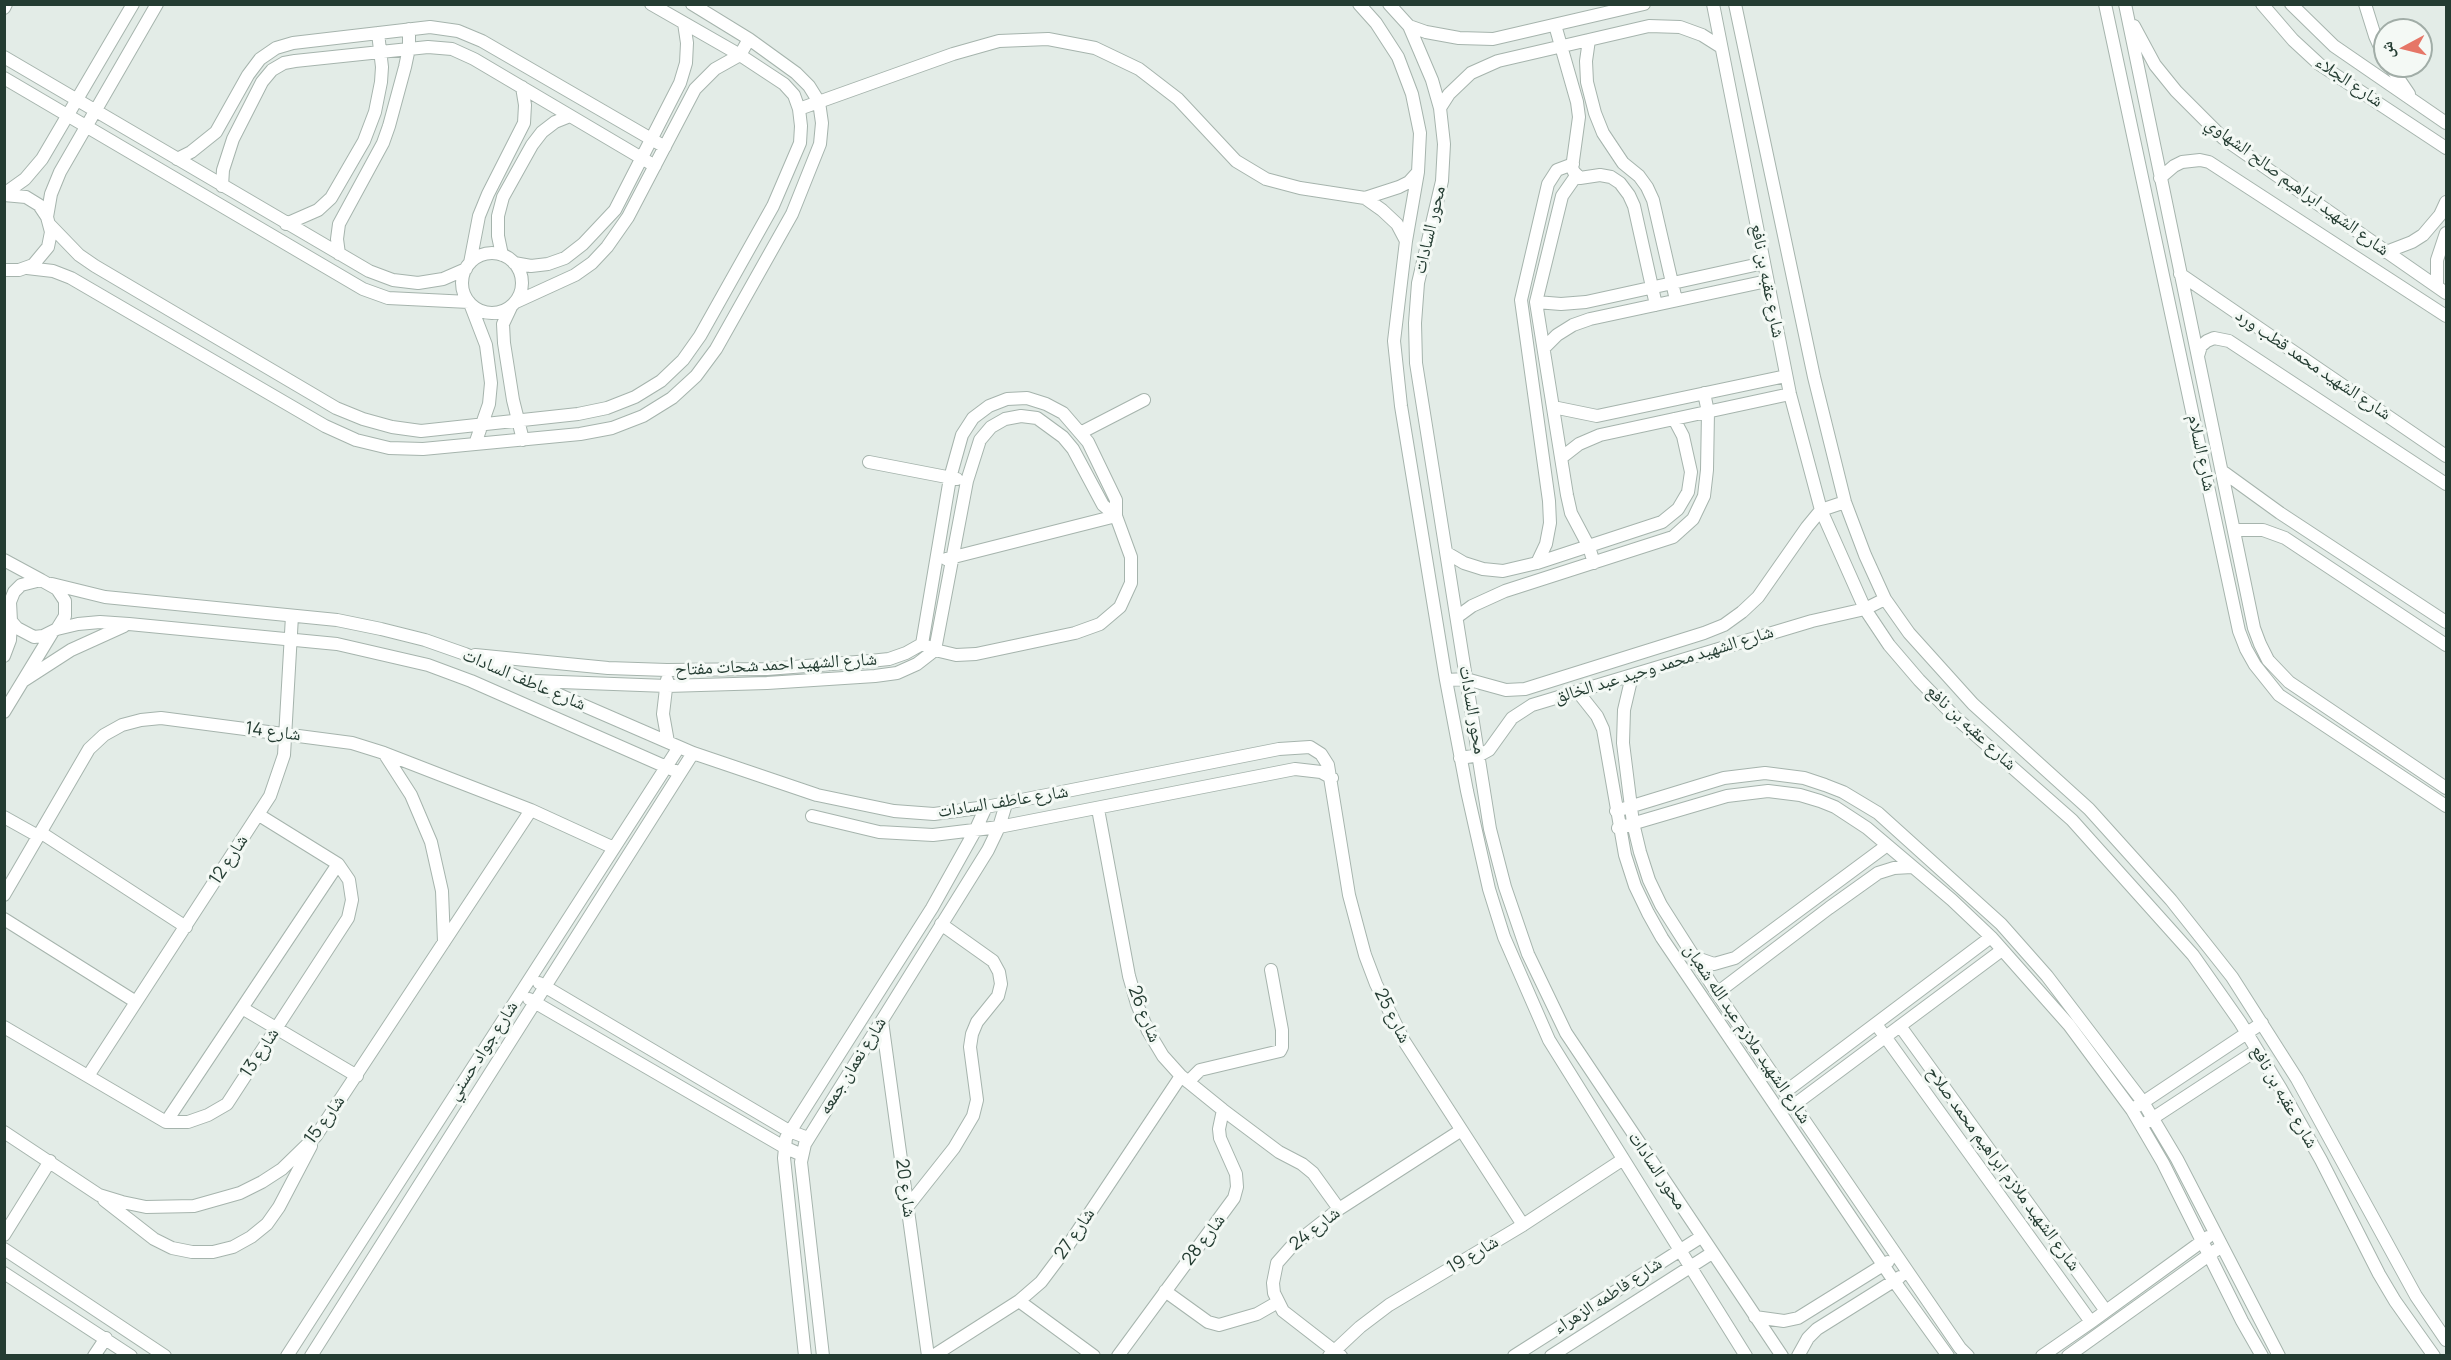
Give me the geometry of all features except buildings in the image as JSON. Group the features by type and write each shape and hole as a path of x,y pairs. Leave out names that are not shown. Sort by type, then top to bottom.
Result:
{"street":[{"path":"4,195 25,180 42,159 133,4"},
{"path":"7,273 27,268 39,260 48,247 51,194 60,172 157,4"},
{"path":"4,195 19,195 33,200 79,255 95,266 336,408 372,422 421,431 607,408 635,397 661,381 683,360 700,336 773,206 800,143 799,109 794,95 784,84 740,55 651,4"},
{"path":"27,268 53,271 70,278 325,426 356,440 389,448 423,449 580,434 612,428 653,410 672,398 696,376 716,349 792,214 820,144 822,123 819,102 809,86 796,73 749,39 692,4"},
{"name":"محور السادات","path":"1359,4 1377,23 1398,57 1413,94 1420,133 1418,172 1406,241 1394,341 1401,406 1446,680 1460,758 1489,889 1521,978 1549,1040 1746,1356"},
{"name":"محور السادات","path":"1389,4 1409,26 1432,80 1440,108 1444,144 1442,181 1418,283 1415,333 1421,403 1480,755 1490,829 1505,887 1537,974 1585,1064 1782,1356"},
{"path":"1409,26 1426,32 1459,38 1493,39 1644,4"},
{"name":"شارع عقبه بن نافع","path":"1713,4 1790,394 1821,510 1864,609 1889,645 1919,680 1955,717 2072,820 2193,955 2257,1050 2321,1160 2379,1274 2434,1356"},
{"name":"شارع عقبه بن نافع","path":"1736,4 1811,365 1845,501 1864,555 1885,599 1909,633 1959,690 2089,809 2171,900 2232,976 2297,1079 2416,1296 2446,1340"},
{"name":"شارع الجلاء","path":"2262,4 2319,64 2446,148"},
{"name":"شارع الجلاء","path":"2291,4 2334,46 2446,123"},
{"path":"2365,4 2373,30"},
{"path":"2106,7 2125,5"},
{"name":"شارع السلام","path":"2125,5 2254,627 2268,660 2289,682 2446,788"},
{"name":"شارع الشهيد ابراهيم صالح الشهاوي","path":"2125,5 2138,36 2156,65 2198,116 2250,158 2442,290"},
{"name":"شارع السلام","path":"2106,7 2238,631 2255,665 2279,695 2446,806"},
{"path":"4,57 369,271 393,280 418,283 443,279 468,266 480,256 491,253 502,255 514,263 531,266 548,264 565,258 583,244 615,210 680,83 686,63 687,43 684,23"},
{"path":"2294,40 2308,23"},
{"path":"1556,24 1560,46 1577,102 1578,133 1575,170 1562,196 1536,302 1571,513 1589,547 1594,563"},
{"path":"1440,108 1449,94 1471,73 1498,61 1649,26 1680,27 1702,35 1721,47"},
{"path":"177,159 191,152 216,132 248,75 260,59 276,48 293,43 430,27 458,31 482,41 664,147"},
{"path":"339,254 337,239 339,224 383,143 409,48 409,29"},
{"path":"286,224 303,218 331,198 364,141 375,112 381,82 381,52 378,33"},
{"path":"4,78 363,289 388,298 470,303 480,311 490,313 501,312 575,275 592,263 607,247 628,217 695,89 715,69 740,55 749,39"},
{"path":"799,109 999,40 1048,39 1095,48 1139,69 1178,99 1236,161 1266,179 1365,198 1396,224 1406,241"},
{"path":"1589,40 1586,61 1587,82 1595,114 1603,133 1623,163 1640,176 1653,200 1676,300"},
{"path":"222,186 223,170 233,139 262,82 272,70 284,63 295,61 409,48 452,49 522,87 655,166"},
{"path":"2399,78 2420,106"},
{"path":"475,444 489,404 491,382 486,345 462,286 479,216 524,123 525,105 522,87"},
{"path":"502,255 498,226 503,197 532,145 542,132 555,122 570,116"},
{"name":"شارع الشهيد ابراهيم صالح الشهاوي","path":"2160,178 2182,162 2200,160 2209,162 2446,316"},
{"path":"1611,177 1623,163"},
{"path":"1538,563 1548,533 1549,501 1521,300 1548,184 1557,170 1575,170 1584,178 1600,175 1611,177 1620,183 1634,206 1656,305"},
{"path":"1365,198 1399,187 1418,172"},
{"path":"2386,252 2412,242 2422,235 2440,215 2446,202"},
{"path":"2442,290 2437,260 2446,233"},
{"path":"514,263 522,282 520,292 503,324 504,343 522,440"},
{"path":"1536,302 1562,304 1586,302 1764,263"},
{"name":"شارع الشهيد محمد قطب ورد","path":"2180,274 2446,456"},
{"path":"1544,348 1557,335 1573,325 1590,319 1767,281"},
{"name":"شارع الشهيد محمد قطب ورد","path":"2198,356 2201,345 2207,341 2214,338 2229,342 2446,484"},
{"path":"1553,407 1597,416 1786,376"},
{"path":"1457,617 1488,597 1673,537 1693,519 1704,496 1708,412 1704,393"},
{"path":"1561,458 1579,444 1600,435 1790,394"},
{"path":"1027,398 1063,413 1082,432 1116,500 1116,516 1131,557 1131,583 1120,607 1100,624 1075,633 976,654 956,655 922,644 950,478 962,435 973,418 989,405 1007,399 1027,398"},
{"path":"1082,432 1144,400"},
{"path":"935,650 967,481 980,440 991,428 1013,417 1037,418 1063,437 1073,450 1103,505 1116,516"},
{"path":"1447,553 1464,563 1483,569 1503,571 1538,563 1662,522 1678,509 1688,492 1691,472 1683,436 1674,419"},
{"path":"868,462 967,481"},
{"path":"2222,471 2280,513 2446,622"},
{"name":"شارع الشهيد محمد وحيد عبد الخالق","path":"1446,680 1466,679 1506,690 1525,689 1724,625 1758,597 1806,527 1821,510 1845,501"},
{"path":"936,561 1116,516"},
{"path":"2234,530 2263,530 2286,538 2446,645"},
{"name":"شارع عاطف السادات","path":"4,560 46,582 78,591 133,600 292,615 381,629 465,654 693,753 836,800 894,811 934,814 1006,804 1297,747 1310,747 1321,754 1332,778"},
{"path":"4,656 10,640 8,613 14,592 21,585 46,582 62,594 65,616 4,712"},
{"name":"شارع الشهيد محمد وحيد عبد الخالق","path":"1480,755 1492,746 1506,724 1524,709 1812,621 1864,609 1885,599"},
{"path":"8,613 25,634 43,636 55,631"},
{"name":"شارع 12","path":"88,1076 270,796 284,755 292,615"},
{"name":"شارع عاطف السادات","path":"55,631 100,622 337,644 428,665 471,681 680,774"},
{"path":"23,681 70,650 129,624"},
{"name":"شارع الشهيد احمد شحات مفتاح","path":"465,654 609,668 766,669 889,659 922,644"},
{"name":"شارع الشهيد احمد شحات مفتاح","path":"523,680 667,686 767,683 875,676 897,673 917,664 935,650"},
{"path":"667,670 663,714 673,745"},
{"name":"شارع الشهيد ملازم عبد الله شعبان","path":"1632,676 1623,726 1631,806 1649,880 1661,905 1717,993 1951,1335 1968,1356"},
{"name":"شارع الشهيد ملازم عبد الله شعبان","path":"1578,692 1597,716 1603,729 1618,828 1635,886 1662,938 1883,1265 1948,1356"},
{"name":"شارع 14","path":"4,895 89,749 104,735 122,725 161,718 286,733 352,744 384,753 531,810 614,848"},
{"name":"شارع جواد حسني","path":"287,1356 666,767 673,745"},
{"path":"384,753 411,795 431,842 442,891 444,942"},
{"name":"شارع جواد حسني","path":"311,1356 693,753"},
{"path":"1460,758 1480,755"},
{"path":"2407,780 2415,767"},
{"name":"شارع عاطف السادات","path":"812,816 879,832 933,835 975,831 1098,809 1295,769 1321,772 1332,778"},
{"path":"1616,811 1724,778 1765,773 1804,778 1843,792 1878,813 2001,924 2047,976 2143,1102 2154,1117 2279,1356"},
{"name":"شارع 25","path":"1332,778 1349,895 1365,955 1376,984 1404,1041 1460,1131 1523,1225"},
{"path":"1618,828 1727,796 1783,792 1836,807 1861,823 1952,900 1991,937 2068,1025 2132,1110 2163,1163 2242,1321 2262,1356"},
{"name":"شارع نعمان جمعه","path":"823,1356 802,1155 808,1138 988,850 999,827 1006,804"},
{"name":"شارع نعمان جمعه","path":"805,1356 784,1147 789,1131 932,908 986,807"},
{"name":"شارع 26","path":"1098,809 1129,976 1148,1031 1163,1056 1184,1079 1223,1110 1279,1152 1313,1173 1339,1209"},
{"name":"شارع 15","path":"4,1132 99,1195 122,1202 154,1207 194,1206 218,1201 262,1182 282,1169 316,1136 531,810"},
{"path":"933,835 934,814"},
{"path":"4,1027 166,1122 338,864 259,815"},
{"path":"4,817 39,834 186,927"},
{"path":"1694,957 1714,964 1734,958 1886,846"},
{"name":"شارع 13","path":"166,1122 188,1122 208,1115 227,1104 348,918 352,900 349,880 338,864"},
{"path":"1717,993 1828,908 1878,873 1894,868 1912,867"},
{"path":"4,919 136,1002"},
{"path":"908,1206 954,1148 973,1116 977,1100 970,1047 972,1034 977,1022 998,996 1000,984 999,972 993,961 941,924"},
{"path":"1785,1092 1991,937"},
{"path":"1794,1105 2002,950"},
{"path":"1184,1079 1200,1070 1280,1051 1282,1030 1271,970"},
{"path":"530,978 789,1131 808,1138"},
{"path":"520,993 784,1147 802,1155"},
{"path":"242,1008 357,1076"},
{"name":"شارع 20","path":"882,1021 928,1356"},
{"path":"2132,1110 2262,1023"},
{"name":"شارع الشهيد ملازم ابراهيم محمد صلاح","path":"1876,1024 2091,1322"},
{"name":"شارع الشهيد ملازم ابراهيم محمد صلاح","path":"1900,1026 2106,1311"},
{"path":"2141,1126 2257,1050"},
{"name":"شارع 27","path":"933,1356 1019,1301 1041,1282 1184,1079"},
{"path":"2280,1089 2297,1079"},
{"name":"شارع 28","path":"1118,1356 1234,1198 1237,1186 1236,1174 1220,1138 1219,1129 1223,1110"},
{"name":"شارع 24","path":"1278,1302 1273,1283 1274,1273 1283,1255 1339,1209 1460,1131"},
{"path":"99,1195 154,1239 172,1248 203,1252 233,1247 251,1237 267,1224 279,1208 316,1136"},
{"name":"شارع 19","path":"1335,1353 1389,1305 1523,1225 1622,1160"},
{"path":"4,1235 50,1161"},
{"path":"2042,1356 2213,1232"},
{"name":"شارع فاطمه الزهراء","path":"1514,1356 1701,1237"},
{"path":"2068,1356 2221,1246"},
{"path":"4,1250 165,1356"},
{"name":"شارع فاطمه الزهراء","path":"1551,1356 1712,1253"},
{"path":"1755,1317 1784,1321 1798,1318 1897,1256"},
{"path":"1798,1356 1808,1338 1817,1329 1907,1271"},
{"path":"4,1272 131,1356"},
{"path":"1165,1291 1208,1322 1219,1324 1257,1314 1278,1302 1283,1311 1335,1353"},
{"path":"1019,1301 1094,1356"},
{"path":"94,1356 105,1338"}]}
